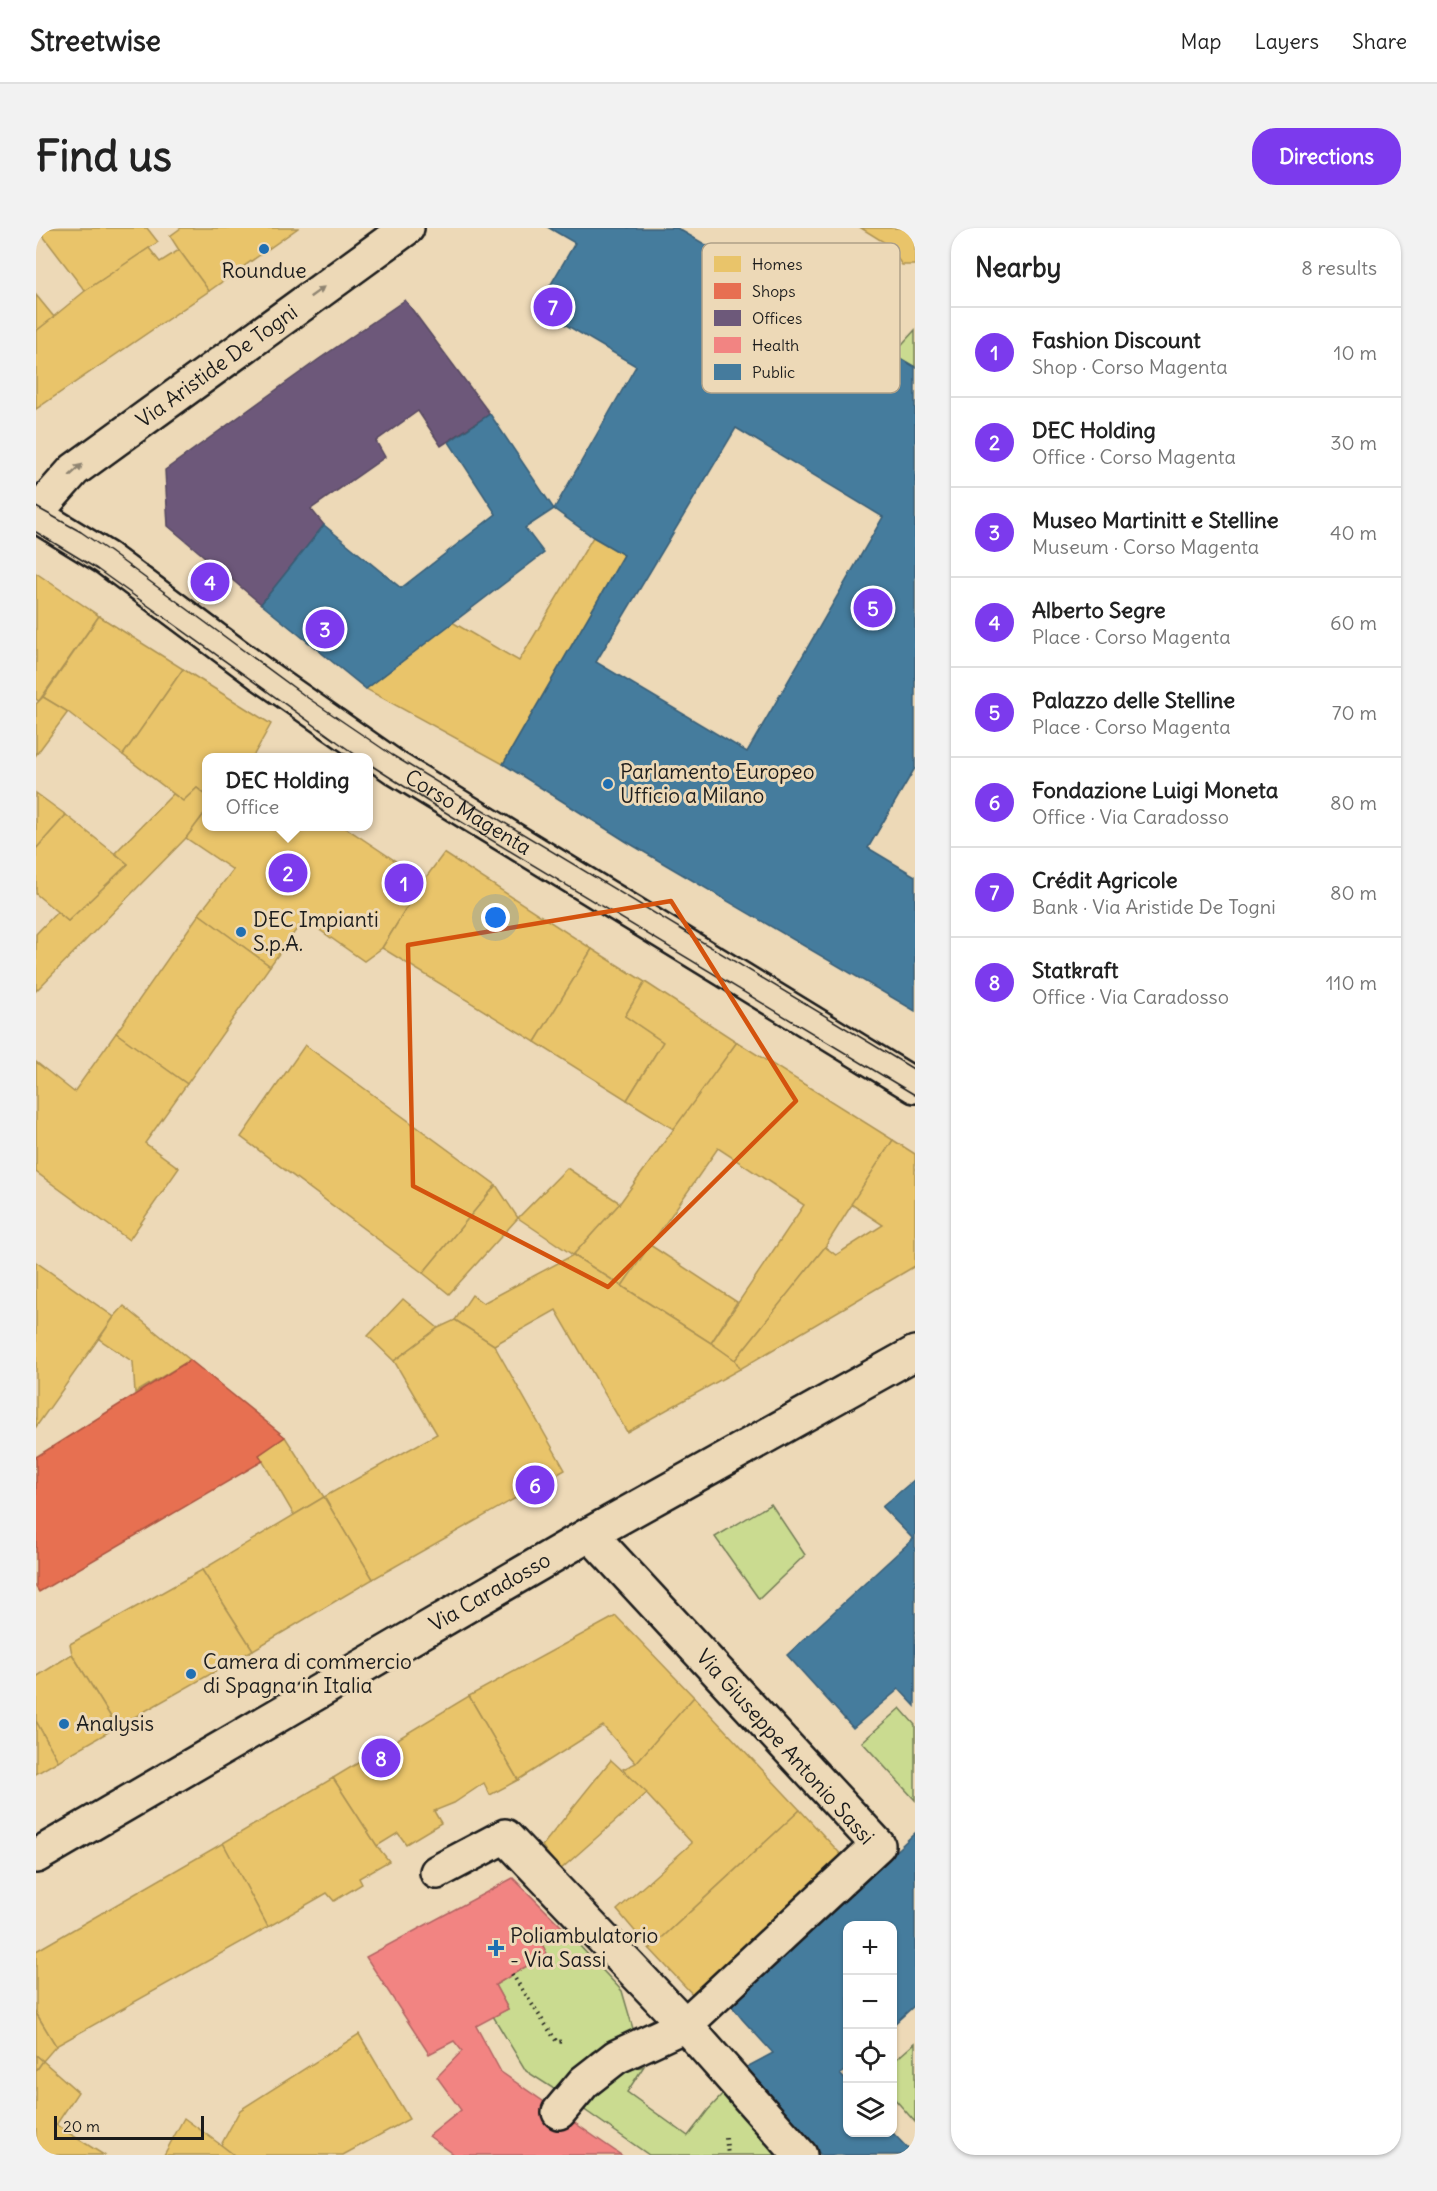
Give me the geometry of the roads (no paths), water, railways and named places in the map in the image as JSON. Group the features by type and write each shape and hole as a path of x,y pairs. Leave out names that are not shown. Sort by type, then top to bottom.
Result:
{"street":[{"name":"Via Aristide De Togni","path":"36,514 74,470 368,238 407,228"},
{"name":"Corso Magenta","path":"36,514 106,558 261,674 397,769 915,1086"},
{"name":"Via Caradosso","path":"36,1856 590,1534 915,1353"},
{"name":"Via Giuseppe Antonio Sassi","path":"590,1534 878,1845 685,2025"},
{"path":"437,1872 505,1836 685,2025 800,2155"},
{"path":"559,2112 584,2082 616,2057 685,2025"}],"tram line":[{"path":"36,507 81,532 110,552 308,698 392,755 915,1070"},
{"path":"36,532 97,569 353,753"},
{"path":"373,767 915,1095"}],"place":[{"name":"Roundue","path":"264,249"},
{"name":"Crédit Agricole","path":"553,307"},
{"name":"Alberto Segre","path":"210,582"},
{"name":"Palazzo delle Stelline","path":"873,608"},
{"name":"Museo Martinitt e Stelline","path":"325,629"},
{"name":"Parlamento Europeo Ufficio a Milano","path":"608,784"},
{"name":"DEC Holding","path":"288,873"},
{"name":"Fashion Discount","path":"404,883"},
{"name":"DEC Impianti S.p.A.","path":"241,932"},
{"name":"Fondazione Luigi Moneta","path":"535,1485"},
{"name":"Camera di commercio di Spagna in Italia","path":"191,1674"},
{"name":"Analysis","path":"64,1724"},
{"name":"Statkraft","path":"381,1758"},
{"name":"Poliambulatorio - Via Sassi","path":"496,1948"}]}
